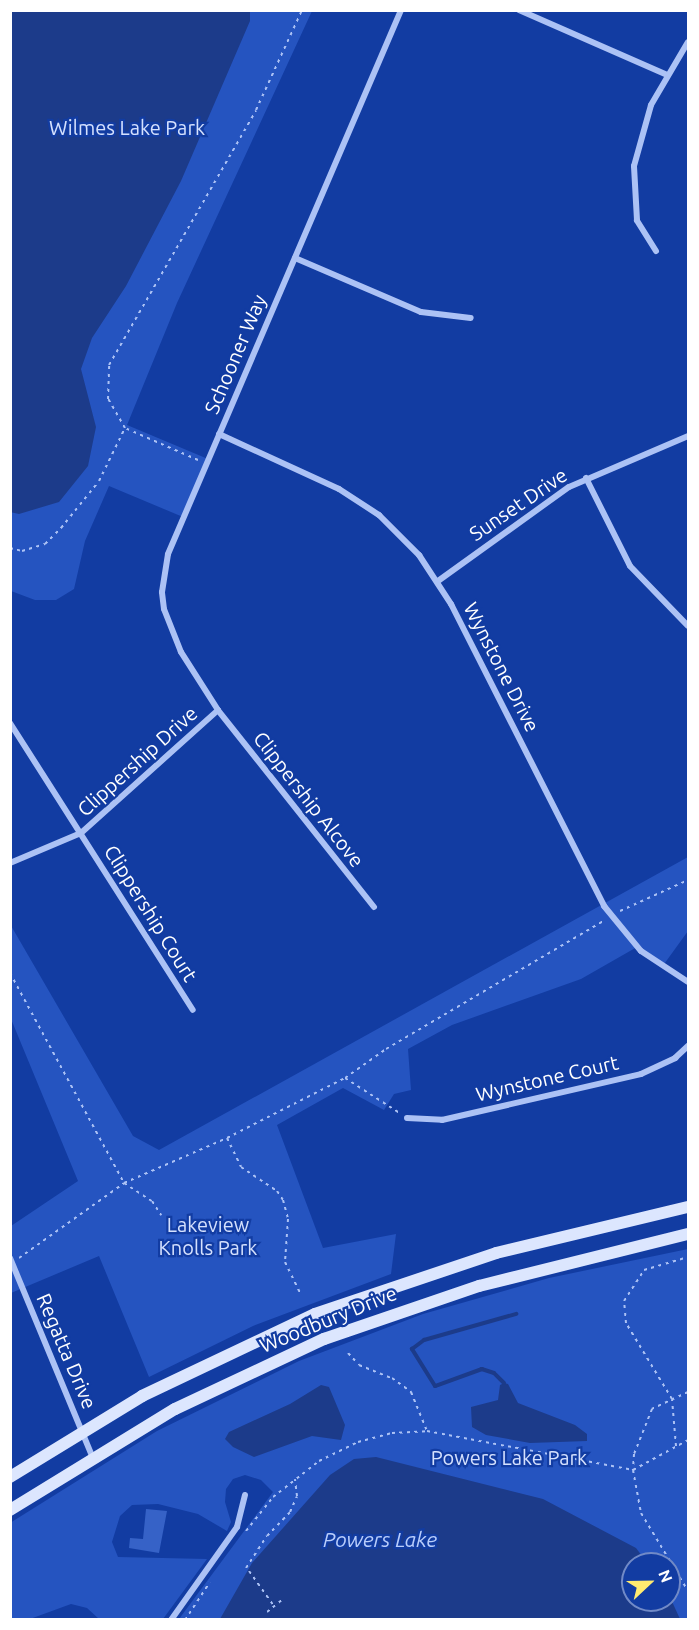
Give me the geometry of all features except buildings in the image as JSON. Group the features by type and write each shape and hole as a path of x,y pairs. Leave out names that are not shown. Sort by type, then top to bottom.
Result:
{"main road":[{"name":"Woodbury Drive","path":"10,1477 82,1431 214,1358 366,1294 496,1252 688,1207"},
{"name":"Woodbury Drive","path":"10,1510 92,1456 232,1380 358,1326 506,1278 688,1234"}],"street":[{"name":"Schooner Way","path":"218,710 181,652 164,609 162,592 168,554 401,10"},
{"path":"519,10 667,75"},
{"path":"656,251 637,220 634,166 644,126 667,75 688,42"},
{"path":"295,258 421,312 471,318"},
{"name":"Wynstone Drive","path":"219,434 318,477 360,502 400,534 438,581 600,900 641,951 688,982"},
{"name":"Sunset Drive","path":"438,581 544,501 586,478 688,436"},
{"path":"586,478 630,566 688,626"},
{"name":"Clippership Drive","path":"10,863 81,833 218,710"},
{"name":"Clippership Alcove","path":"218,710 374,908"},
{"name":"Clippership Court","path":"10,723 193,1010"},
{"name":"Wynstone Court","path":"407,1118 442,1120 641,1074 675,1058 688,1046"},
{"name":"Regatta Drive","path":"10,1258 92,1456"},
{"path":"171,1620 237,1527 245,1495"}],"path":[{"path":"206,464 125,428 108,399 109,365 256,110 302,10"},
{"path":"10,548 22,551 45,544 61,528 99,481 125,428"},
{"path":"620,910 688,880"},
{"path":"21,1257 124,1183 227,1138 345,1078 465,1001 603,922"},
{"path":"10,973 124,1183 152,1201 161,1215"},
{"path":"345,1078 407,1118"},
{"path":"227,1138 242,1167 269,1184 282,1200 288,1220 285,1262 301,1295"},
{"path":"676,1446 672,1399 626,1323 624,1301 644,1270 688,1257"},
{"path":"348,1353 359,1365 392,1378 411,1392 427,1431"},
{"path":"688,1392 652,1409 634,1454 633,1470 641,1513 688,1592"},
{"path":"241,1538 273,1497 319,1461 358,1442 392,1433 427,1431 633,1470 657,1460 688,1440"},
{"path":"246,1568 267,1536 290,1512 297,1496 296,1479"},
{"path":"249,1571 274,1606"},
{"path":"185,1620 212,1580"},
{"path":"267,1612 282,1600"}],"green space":[{"name":"Wilmes Lake Park","path":"10,11 312,11 177,303 127,425 208,459 183,517 109,486 85,541 74,589 56,600 35,600 11,591"},
{"name":"Lakeview Knolls Park","path":"688,857 688,931 662,967 637,947 581,979 452,1025 408,1049 411,1090 394,1094 384,1110 343,1088 277,1125 323,1248 396,1234 391,1274 253,1326 149,1377 99,1256 11,1293 11,1226 78,1181 11,1019 10,924 133,1136 159,1150"},
{"name":"Powers Lake Park","path":"688,1249 688,1619 179,1619 273,1492 261,1480 245,1475 233,1479 226,1489 225,1502 231,1522 227,1531 198,1514 158,1504 132,1505 120,1516 112,1542 118,1557 207,1559 163,1619 99,1619 87,1608 71,1604 30,1619 11,1619 10,1523 157,1431 299,1361 423,1314 549,1278"}],"water":[{"name":"Wilmes Lake Park","path":"11,10 250,10 250,21 181,181 126,286 92,338 81,369 96,427 88,466 59,502 19,514 10,512"},
{"path":"508,1384 518,1403 575,1425 587,1434 587,1441 530,1443 486,1435 472,1427 471,1407 498,1400 500,1385"},
{"path":"321,1385 329,1387 345,1425 341,1440 312,1436 254,1457 233,1447 225,1439 229,1432 290,1404"},
{"name":"Powers Lake","path":"376,1457 543,1499 636,1548 639,1552 621,1552 621,1612 677,1612 680,1619 220,1619 252,1563 330,1475 354,1459"}],"waterway":[{"path":"504,1383 494,1373 482,1369 435,1386 412,1349 424,1340 516,1314"}]}
